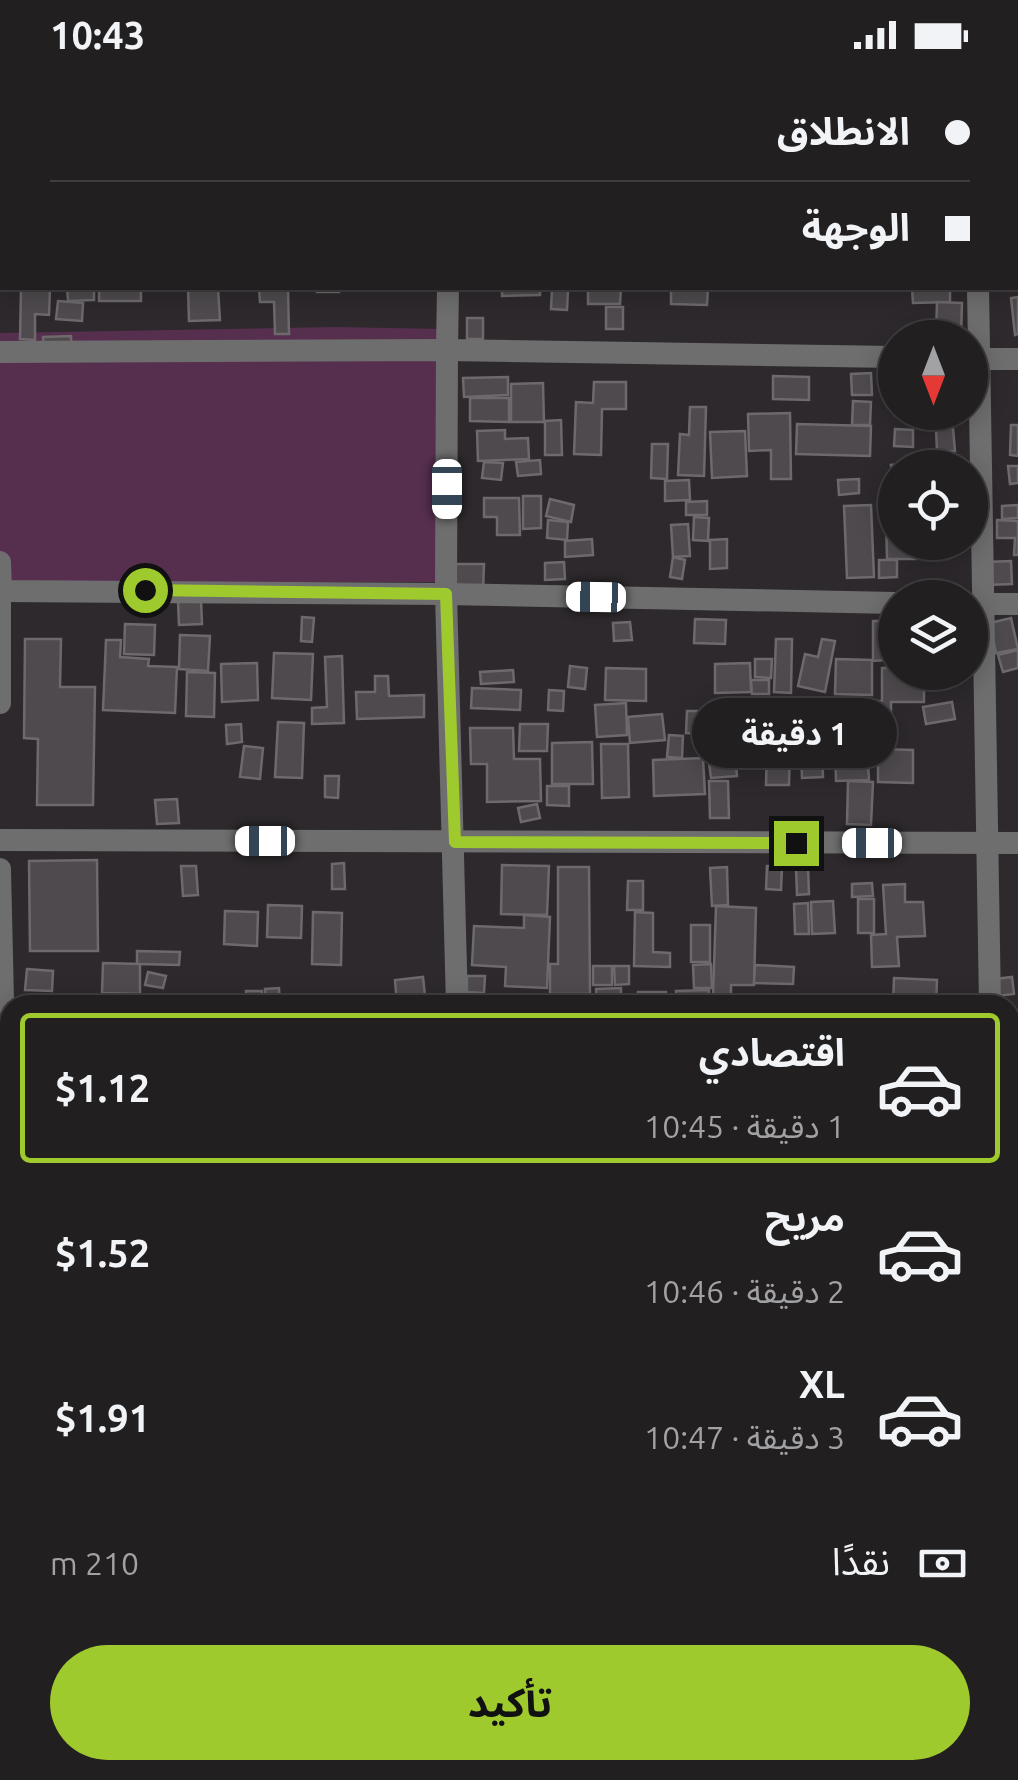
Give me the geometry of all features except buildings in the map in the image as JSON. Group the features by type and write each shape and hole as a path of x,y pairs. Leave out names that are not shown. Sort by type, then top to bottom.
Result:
{"street":[{"path":"448,290 446,594 457,995"},
{"path":"976,320 978,290"},
{"path":"0,352 448,350 878,357"},
{"path":"988,359 1018,358"},
{"path":"975,430 977,580"},
{"path":"0,562 0,702"},
{"path":"0,591 217,590 878,603"},
{"path":"988,604 1018,604"},
{"path":"980,690 990,995"},
{"path":"0,840 1018,844"},
{"path":"0,869 3,995"}],"shaded area":[{"path":"443,329 440,582 0,582 0,333"}],"route":[{"path":"145,590 446,594 455,842 796,843"}]}
